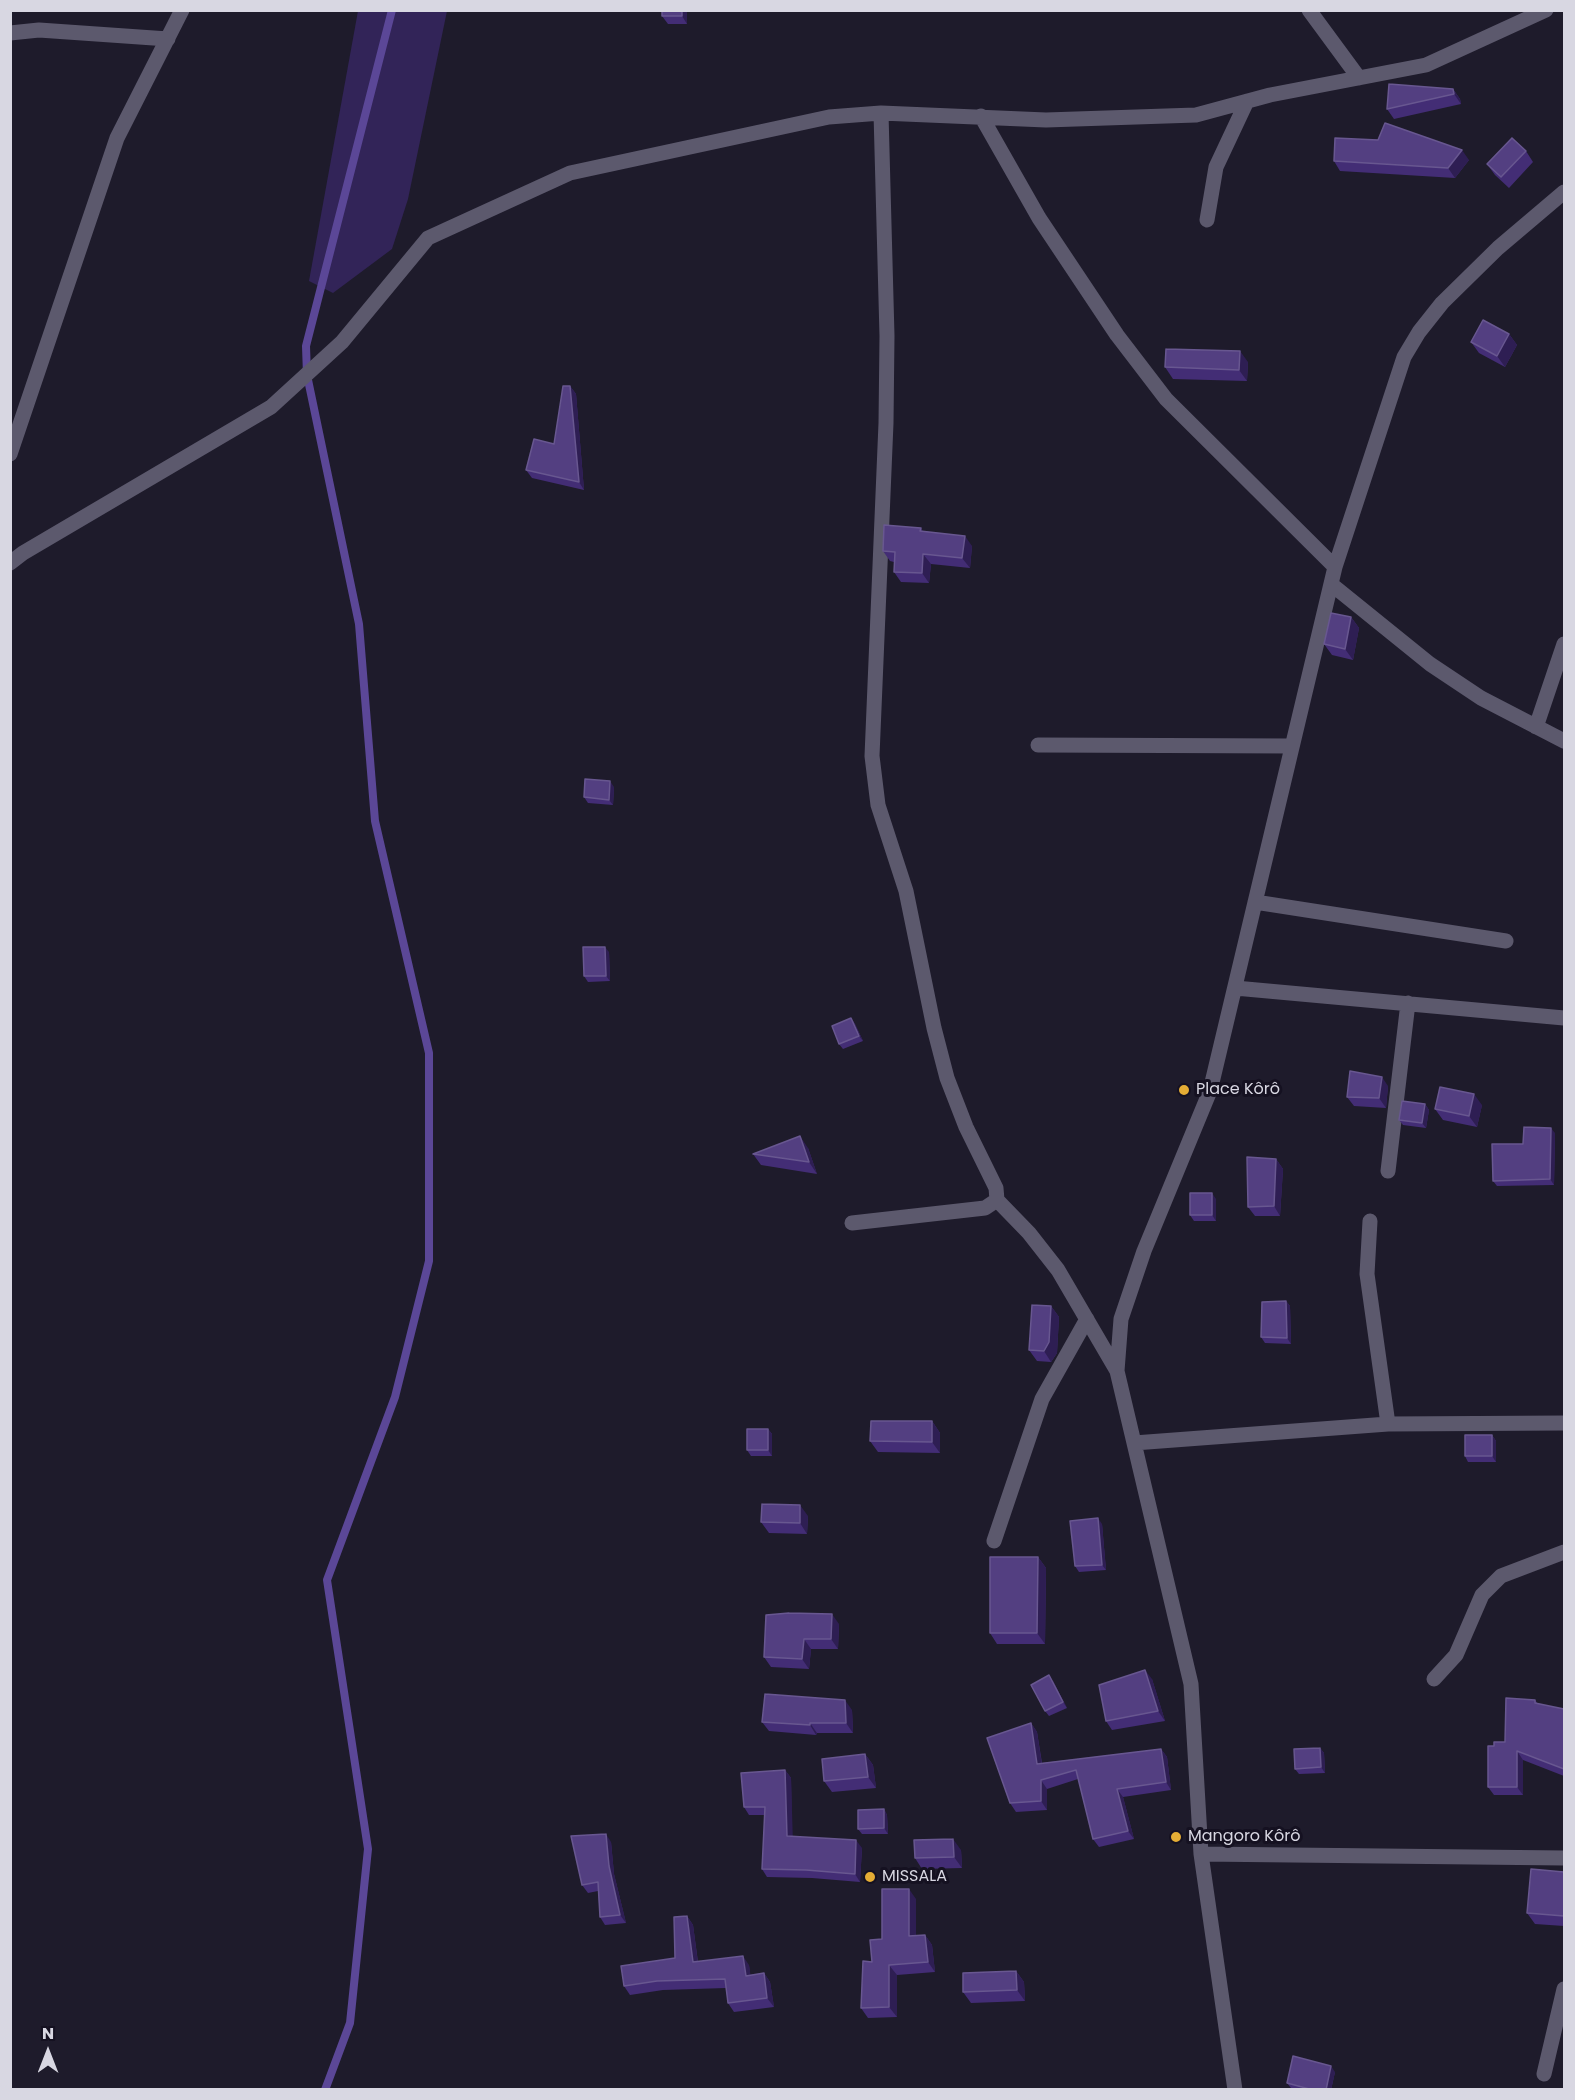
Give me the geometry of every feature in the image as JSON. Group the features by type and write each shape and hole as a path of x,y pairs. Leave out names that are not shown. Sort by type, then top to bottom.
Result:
{"street":[{"path":"10,454 117,138 182,10"},
{"path":"1309,10 1359,78"},
{"path":"10,563 33,547 271,407 342,342 428,238 570,173 829,117 881,112 1046,120 1196,115 1270,95 1426,64 1546,10"},
{"path":"10,33 39,30 168,39"},
{"path":"1207,220 1216,167 1247,101"},
{"path":"881,112 887,347 872,756 878,805 906,891 934,1028 947,1078 966,1126 996,1188 997,1200 1045,1252 1058,1270 1117,1371 1191,1684 1201,1854 1239,2088"},
{"path":"981,116 1038,218 1117,335 1166,399 1335,567"},
{"path":"1117,1371 1121,1319 1144,1251 1210,1091 1335,567 1404,357 1419,332 1442,303 1498,248 1564,192"},
{"path":"1331,584 1430,664 1481,698 1564,741"},
{"path":"1536,726 1564,644"},
{"path":"1038,745 1292,746"},
{"path":"1256,902 1506,941"},
{"path":"1235,988 1564,1018"},
{"path":"1388,1171 1408,1004"},
{"path":"852,1223 985,1208 997,1200"},
{"path":"1370,1221 1367,1274 1388,1424"},
{"path":"994,1541 1042,1399 1087,1320"},
{"path":"1134,1443 1388,1424 1564,1424"},
{"path":"1434,1679 1456,1654 1482,1595 1501,1576 1564,1552"},
{"path":"1201,1854 1564,1858"},
{"path":"1544,2074 1564,1989"}],"shaded area":[{"path":"358,11 447,11 408,199 392,249 333,293 309,281"}],"building":[{"path":"662,10 682,10 682,16 662,16"},
{"path":"1389,84 1453,89 1454,94 1387,109"},
{"path":"1385,123 1462,150 1448,168 1334,161 1335,138 1378,140"},
{"path":"1512,138 1526,151 1501,177 1487,164"},
{"path":"1483,320 1509,334 1497,356 1471,342"},
{"path":"1166,349 1240,351 1239,370 1165,367"},
{"path":"563,386 570,386 579,482 526,470 534,439 554,444"},
{"path":"884,525 921,528 920,531 965,536 962,558 923,554 922,573 894,572 895,552 883,551"},
{"path":"1331,613 1351,617 1345,649 1324,644"},
{"path":"585,779 610,781 609,800 584,797"},
{"path":"583,947 605,947 606,976 584,976"},
{"path":"851,1018 859,1036 839,1044 832,1026"},
{"path":"1350,1071 1382,1077 1379,1098 1347,1097"},
{"path":"1440,1087 1474,1094 1469,1116 1435,1109"},
{"path":"1402,1101 1425,1104 1422,1123 1399,1120"},
{"path":"1524,1127 1551,1128 1550,1179 1493,1181 1492,1144 1523,1144"},
{"path":"800,1136 809,1162 753,1154"},
{"path":"1247,1157 1276,1159 1274,1206 1248,1207"},
{"path":"1190,1193 1212,1193 1212,1215 1190,1215"},
{"path":"1286,1301 1287,1338 1261,1337 1262,1302"},
{"path":"1032,1305 1051,1306 1049,1342 1044,1351 1029,1350"},
{"path":"871,1421 932,1421 932,1442 870,1441"},
{"path":"747,1429 768,1429 768,1450 747,1450"},
{"path":"1465,1435 1492,1435 1492,1456 1465,1456"},
{"path":"762,1504 800,1505 800,1523 761,1522"},
{"path":"1098,1518 1102,1565 1075,1566 1070,1521"},
{"path":"990,1557 1038,1557 1037,1633 990,1633"},
{"path":"832,1614 831,1639 804,1639 802,1659 764,1657 766,1615"},
{"path":"1145,1670 1158,1711 1106,1721 1099,1685"},
{"path":"1049,1675 1063,1702 1045,1711 1031,1685"},
{"path":"765,1694 845,1700 846,1723 810,1723 810,1725 762,1722"},
{"path":"1506,1698 1535,1700 1535,1703 1564,1709 1564,1769 1517,1751 1517,1787 1488,1787 1488,1746 1494,1746 1494,1742 1505,1742"},
{"path":"1031,1723 1037,1764 1161,1749 1166,1782 1117,1789 1128,1831 1093,1839 1076,1770 1041,1780 1041,1801 1010,1803 987,1738"},
{"path":"1320,1748 1321,1767 1295,1769 1294,1749"},
{"path":"865,1754 868,1777 824,1781 822,1759"},
{"path":"785,1770 787,1836 856,1840 855,1874 762,1869 765,1807 744,1807 741,1773"},
{"path":"884,1809 884,1828 858,1829 858,1810"},
{"path":"606,1834 609,1866 620,1915 600,1917 598,1882 582,1885 571,1836"},
{"path":"953,1839 954,1857 915,1858 914,1840"},
{"path":"1531,1869 1564,1872 1564,1916 1527,1913"},
{"path":"882,1889 909,1889 909,1936 925,1935 928,1962 889,1965 889,2007 861,2008 863,1961 872,1962 870,1940 882,1939"},
{"path":"687,1916 693,1962 743,1956 746,1976 764,1973 767,1998 728,2003 725,1979 657,1981 624,1986 621,1966 675,1958 674,1917"},
{"path":"1016,1971 1017,1990 963,1992 963,1973"},
{"path":"1293,2056 1331,2066 1326,2090 1313,2090 1287,2083"}],"waterway":[{"path":"325,2090 350,2023 368,1849 327,1580 395,1397 429,1261 429,1053 375,821 359,624 307,375 306,346 392,10"}],"place":[{"name":"Place Kôrô","path":"1184,1090"},
{"name":"Mangoro Kôrô","path":"1176,1837"},
{"name":"MISSALA","path":"870,1877"}]}
